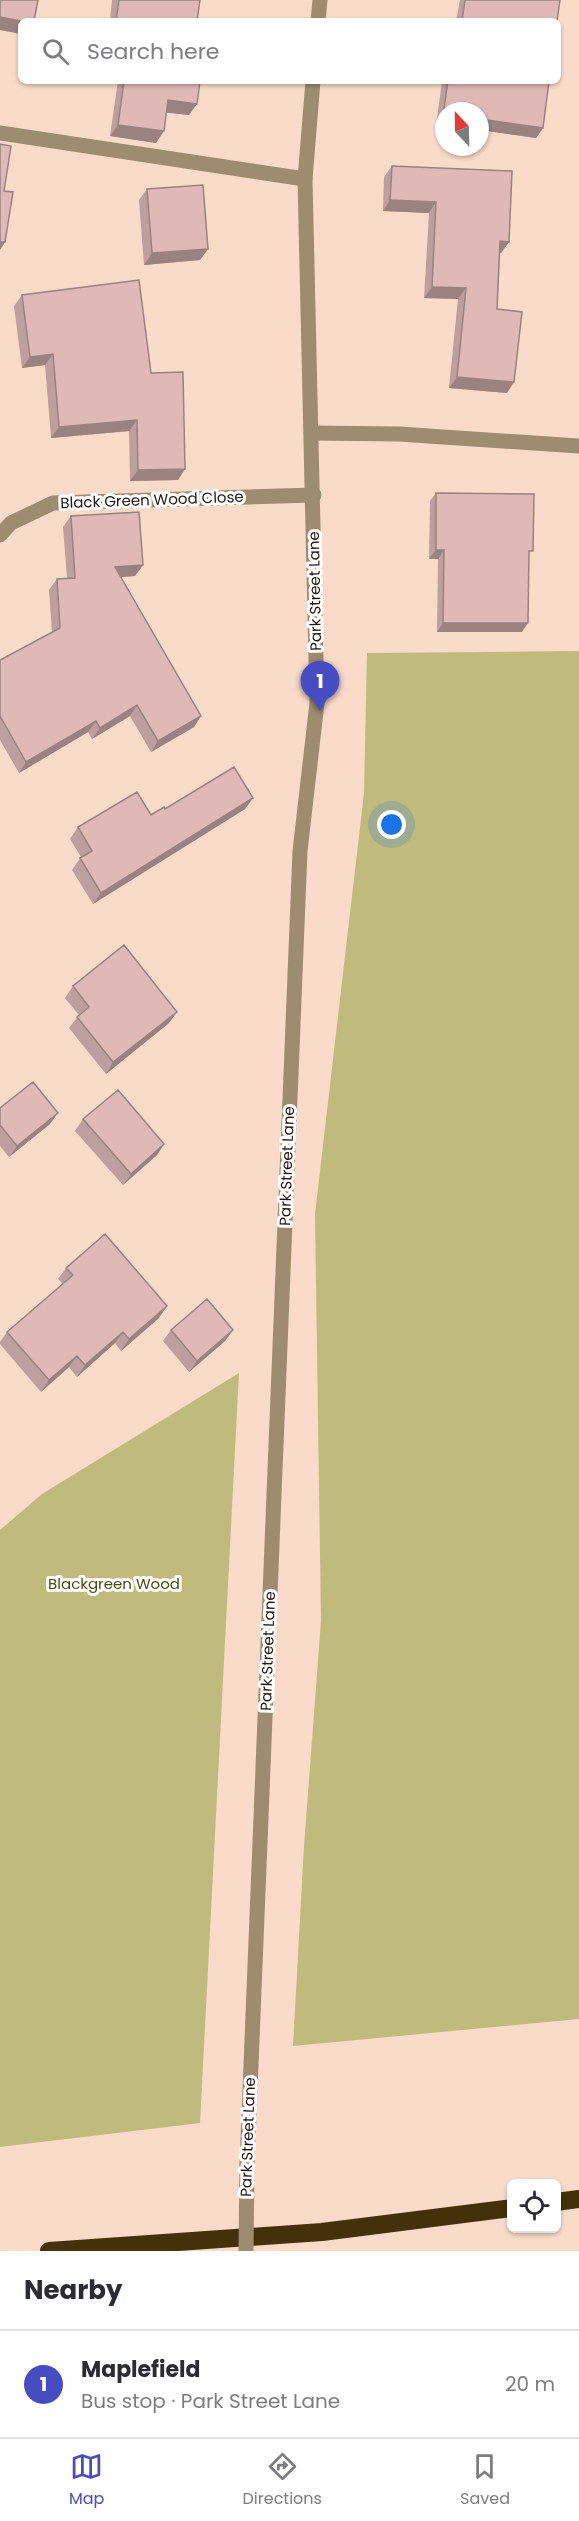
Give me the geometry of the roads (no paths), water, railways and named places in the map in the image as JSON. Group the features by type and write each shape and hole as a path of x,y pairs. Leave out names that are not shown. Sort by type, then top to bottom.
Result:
{"highway":[{"path":"561,2201 579,2199"},
{"path":"49,2251 322,2232 507,2209"}],"street":[{"path":"318,18 320,0"},
{"name":"Park Street Lane","path":"246,2251 247,2164 300,851 317,703 305,179 313,84"},
{"path":"0,133 305,179"},
{"path":"311,433 399,434 579,446"},
{"name":"Black Green Wood Close","path":"0,535 11,523 53,504 314,495"}],"place":[{"name":"Maplefield","path":"320,711"}],"park label":[{"name":"Blackgreen Wood","path":"114,1584"}]}
